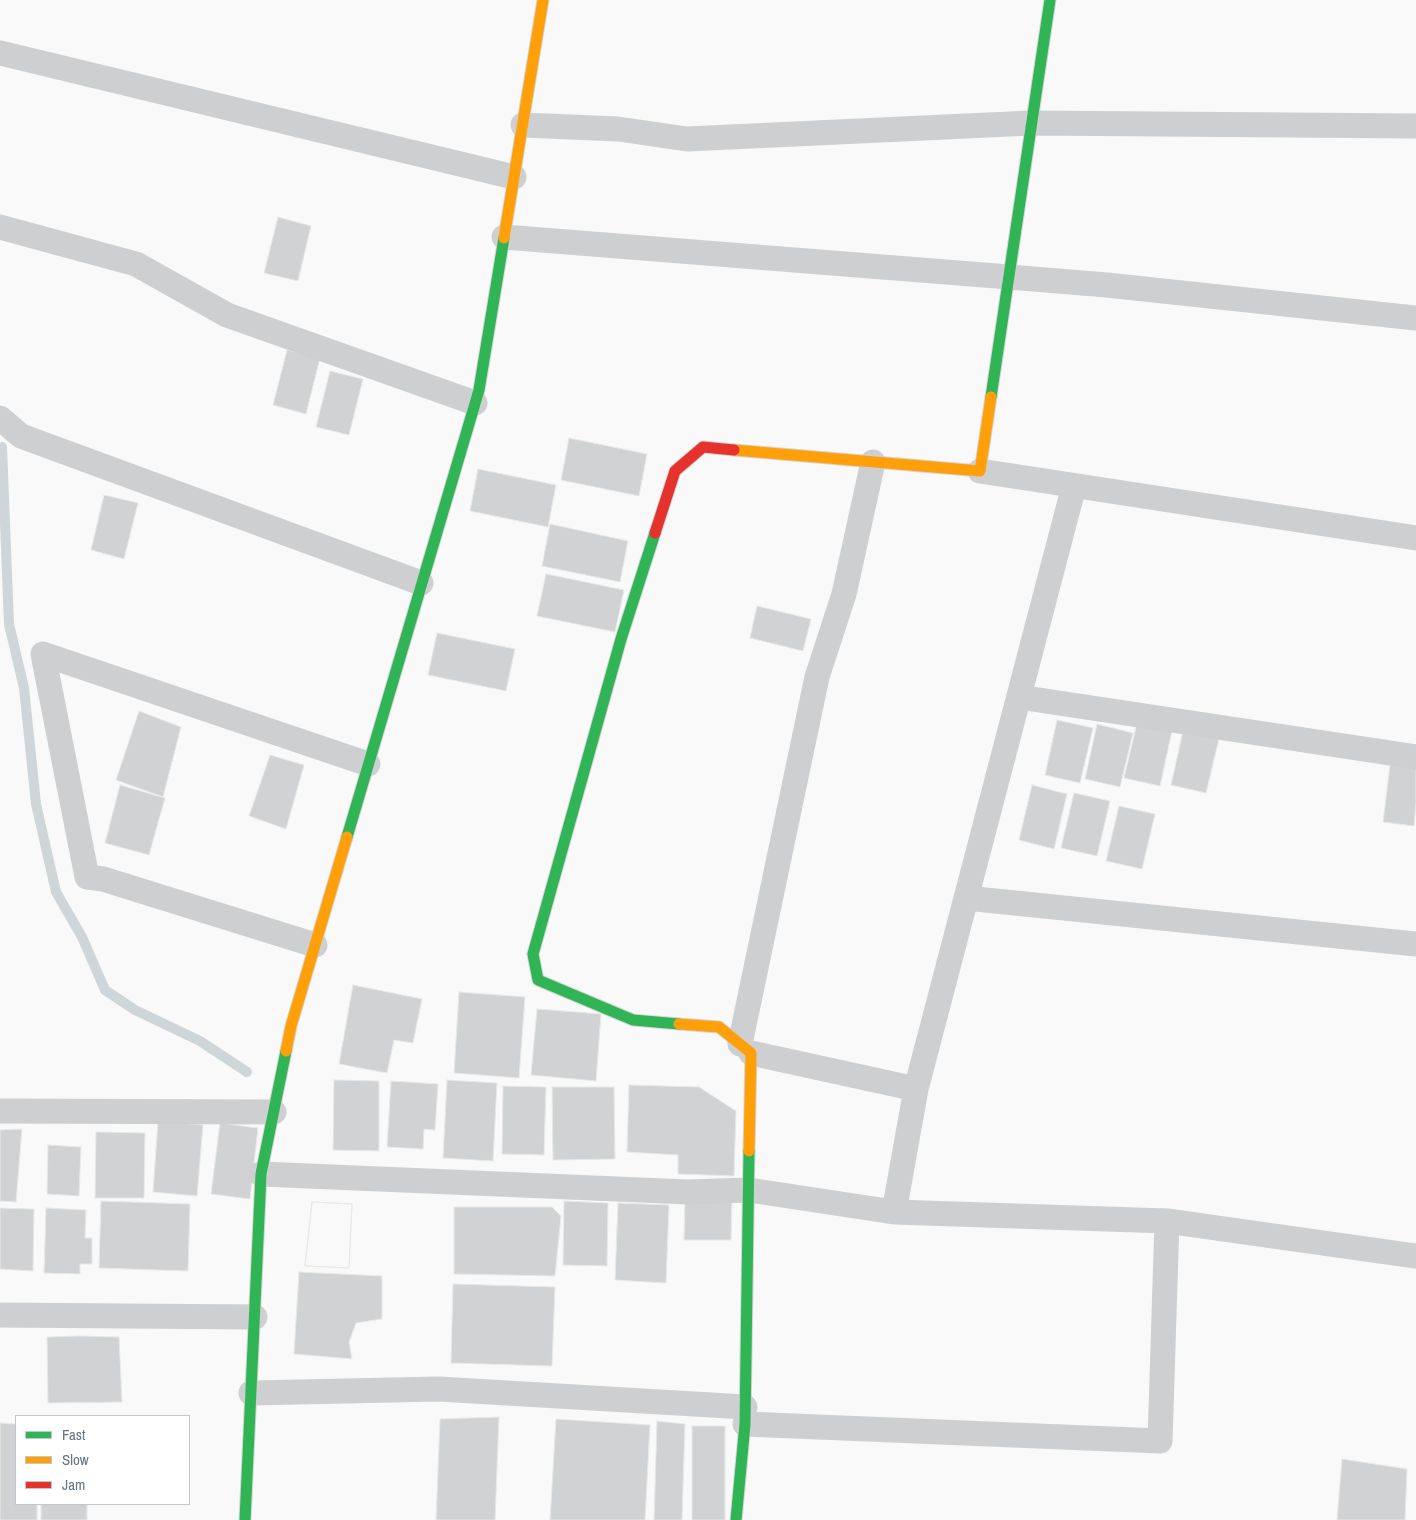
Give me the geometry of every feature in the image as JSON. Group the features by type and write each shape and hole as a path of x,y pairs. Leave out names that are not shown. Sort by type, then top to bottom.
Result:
{"street":[{"path":"246,1520 261,1174 291,1026 479,390 543,0"},
{"path":"980,471 1050,0"},
{"path":"0,54 514,177"},
{"path":"522,125 618,129 687,139 1031,124 1416,126"},
{"path":"0,227 136,264 227,315 475,403"},
{"path":"504,237 1108,285 1416,318"},
{"path":"0,418 21,436 421,583"},
{"path":"916,1089 746,1049 719,1027 633,1020 538,980 533,954 621,639 675,471 703,447 980,471 1416,538"},
{"path":"736,1520 745,1416 749,1190 746,1049 817,677 844,594 872,462"},
{"path":"894,1212 916,1089 1074,486"},
{"path":"315,945 102,879 87,877 42,654 368,764"},
{"path":"1019,697 1416,757"},
{"path":"966,898 1416,944"},
{"path":"0,1111 274,1112"},
{"path":"261,1174 688,1192 749,1190 894,1212 1167,1221 1416,1256"},
{"path":"251,1393 438,1389 745,1416 1160,1441 1167,1221"},
{"path":"0,1315 255,1317"}],"building":[{"path":"278,217 311,226 298,281 264,273"},
{"path":"287,350 320,358 306,414 273,405"},
{"path":"330,371 363,379 349,435 316,427"},
{"path":"569,438 647,454 639,496 561,480"},
{"path":"478,469 556,485 548,527 470,511"},
{"path":"104,495 138,503 124,559 91,550"},
{"path":"550,524 628,541 620,582 542,566"},
{"path":"546,574 624,590 615,632 537,616"},
{"path":"757,606 811,619 803,651 750,638"},
{"path":"437,633 515,649 506,691 428,675"},
{"path":"139,711 181,727 163,797 116,780"},
{"path":"1057,720 1093,728 1080,783 1045,775"},
{"path":"1137,723 1172,731 1160,786 1124,778"},
{"path":"1097,724 1133,733 1120,787 1085,779"},
{"path":"1183,731 1219,739 1206,793 1171,785"},
{"path":"270,755 304,765 286,829 249,816"},
{"path":"1390,765 1416,768 1414,826 1383,822"},
{"path":"120,785 165,798 149,855 105,843"},
{"path":"1032,785 1067,794 1054,849 1019,840"},
{"path":"1074,793 1110,801 1097,856 1061,848"},
{"path":"1119,806 1155,814 1142,869 1106,861"},
{"path":"353,985 422,999 413,1043 394,1040 387,1073 339,1064"},
{"path":"459,992 525,997 519,1078 454,1073"},
{"path":"537,1009 601,1014 596,1081 531,1075"},
{"path":"334,1080 379,1081 379,1151 333,1150"},
{"path":"447,1080 497,1083 493,1161 443,1158"},
{"path":"391,1081 438,1084 435,1130 424,1129 423,1149 387,1147"},
{"path":"629,1085 699,1087 736,1111 734,1176 678,1174 678,1155 627,1152"},
{"path":"503,1086 546,1087 544,1155 502,1154"},
{"path":"552,1087 614,1087 615,1159 553,1160"},
{"path":"158,1121 203,1125 197,1196 153,1192"},
{"path":"220,1123 258,1128 250,1199 211,1194"},
{"path":"22,1129 16,1202 0,1201 0,1130"},
{"path":"96,1132 145,1133 144,1198 95,1198"},
{"path":"48,1145 81,1147 79,1196 47,1194"},
{"path":"685,1197 732,1198 731,1240 684,1240"},
{"path":"101,1201 190,1204 188,1271 99,1268"},
{"path":"564,1201 608,1203 607,1266 563,1265"},
{"path":"312,1202 352,1204 349,1268 305,1266"},
{"path":"312,1202 352,1204 349,1268 305,1266"},
{"path":"618,1203 669,1205 666,1283 615,1280"},
{"path":"454,1207 552,1207 561,1216 555,1276 454,1274"},
{"path":"0,1208 34,1209 33,1271 0,1269"},
{"path":"46,1208 86,1210 85,1238 92,1238 92,1264 80,1264 80,1274 44,1273"},
{"path":"299,1272 382,1276 382,1319 356,1323 349,1342 352,1359 294,1354"},
{"path":"453,1284 555,1287 552,1366 451,1363"},
{"path":"47,1337 119,1337 122,1402 48,1403"},
{"path":"499,1417 495,1520 436,1520 440,1419"},
{"path":"556,1419 650,1425 645,1520 550,1520"},
{"path":"657,1421 685,1424 682,1520 654,1520"},
{"path":"0,1423 15,1424 15,1505 37,1505 37,1520 0,1520"},
{"path":"692,1426 725,1426 725,1520 692,1520"},
{"path":"1342,1459 1407,1469 1405,1520 1337,1520"},
{"path":"41,1505 87,1505 87,1520 41,1520"}],"waterway":[{"path":"2,447 9,624 24,688 36,804 56,892 82,937 105,990 135,1010 200,1041 247,1072"}],"traffic: fast":[{"path":"991,397 1050,0"},
{"path":"347,837 479,390 504,238"},
{"path":"655,533 621,639 533,954 538,980 633,1020 679,1024"},
{"path":"245,1520 261,1174 286,1051"},
{"path":"736,1520 745,1424 749,1151"}],"traffic: slow":[{"path":"504,238 543,0"},
{"path":"734,450 980,471 991,397"},
{"path":"286,1051 291,1026 347,837"},
{"path":"679,1024 719,1027 751,1053 749,1151"}],"traffic: jam":[{"path":"655,533 675,471 703,447 734,450"}]}
